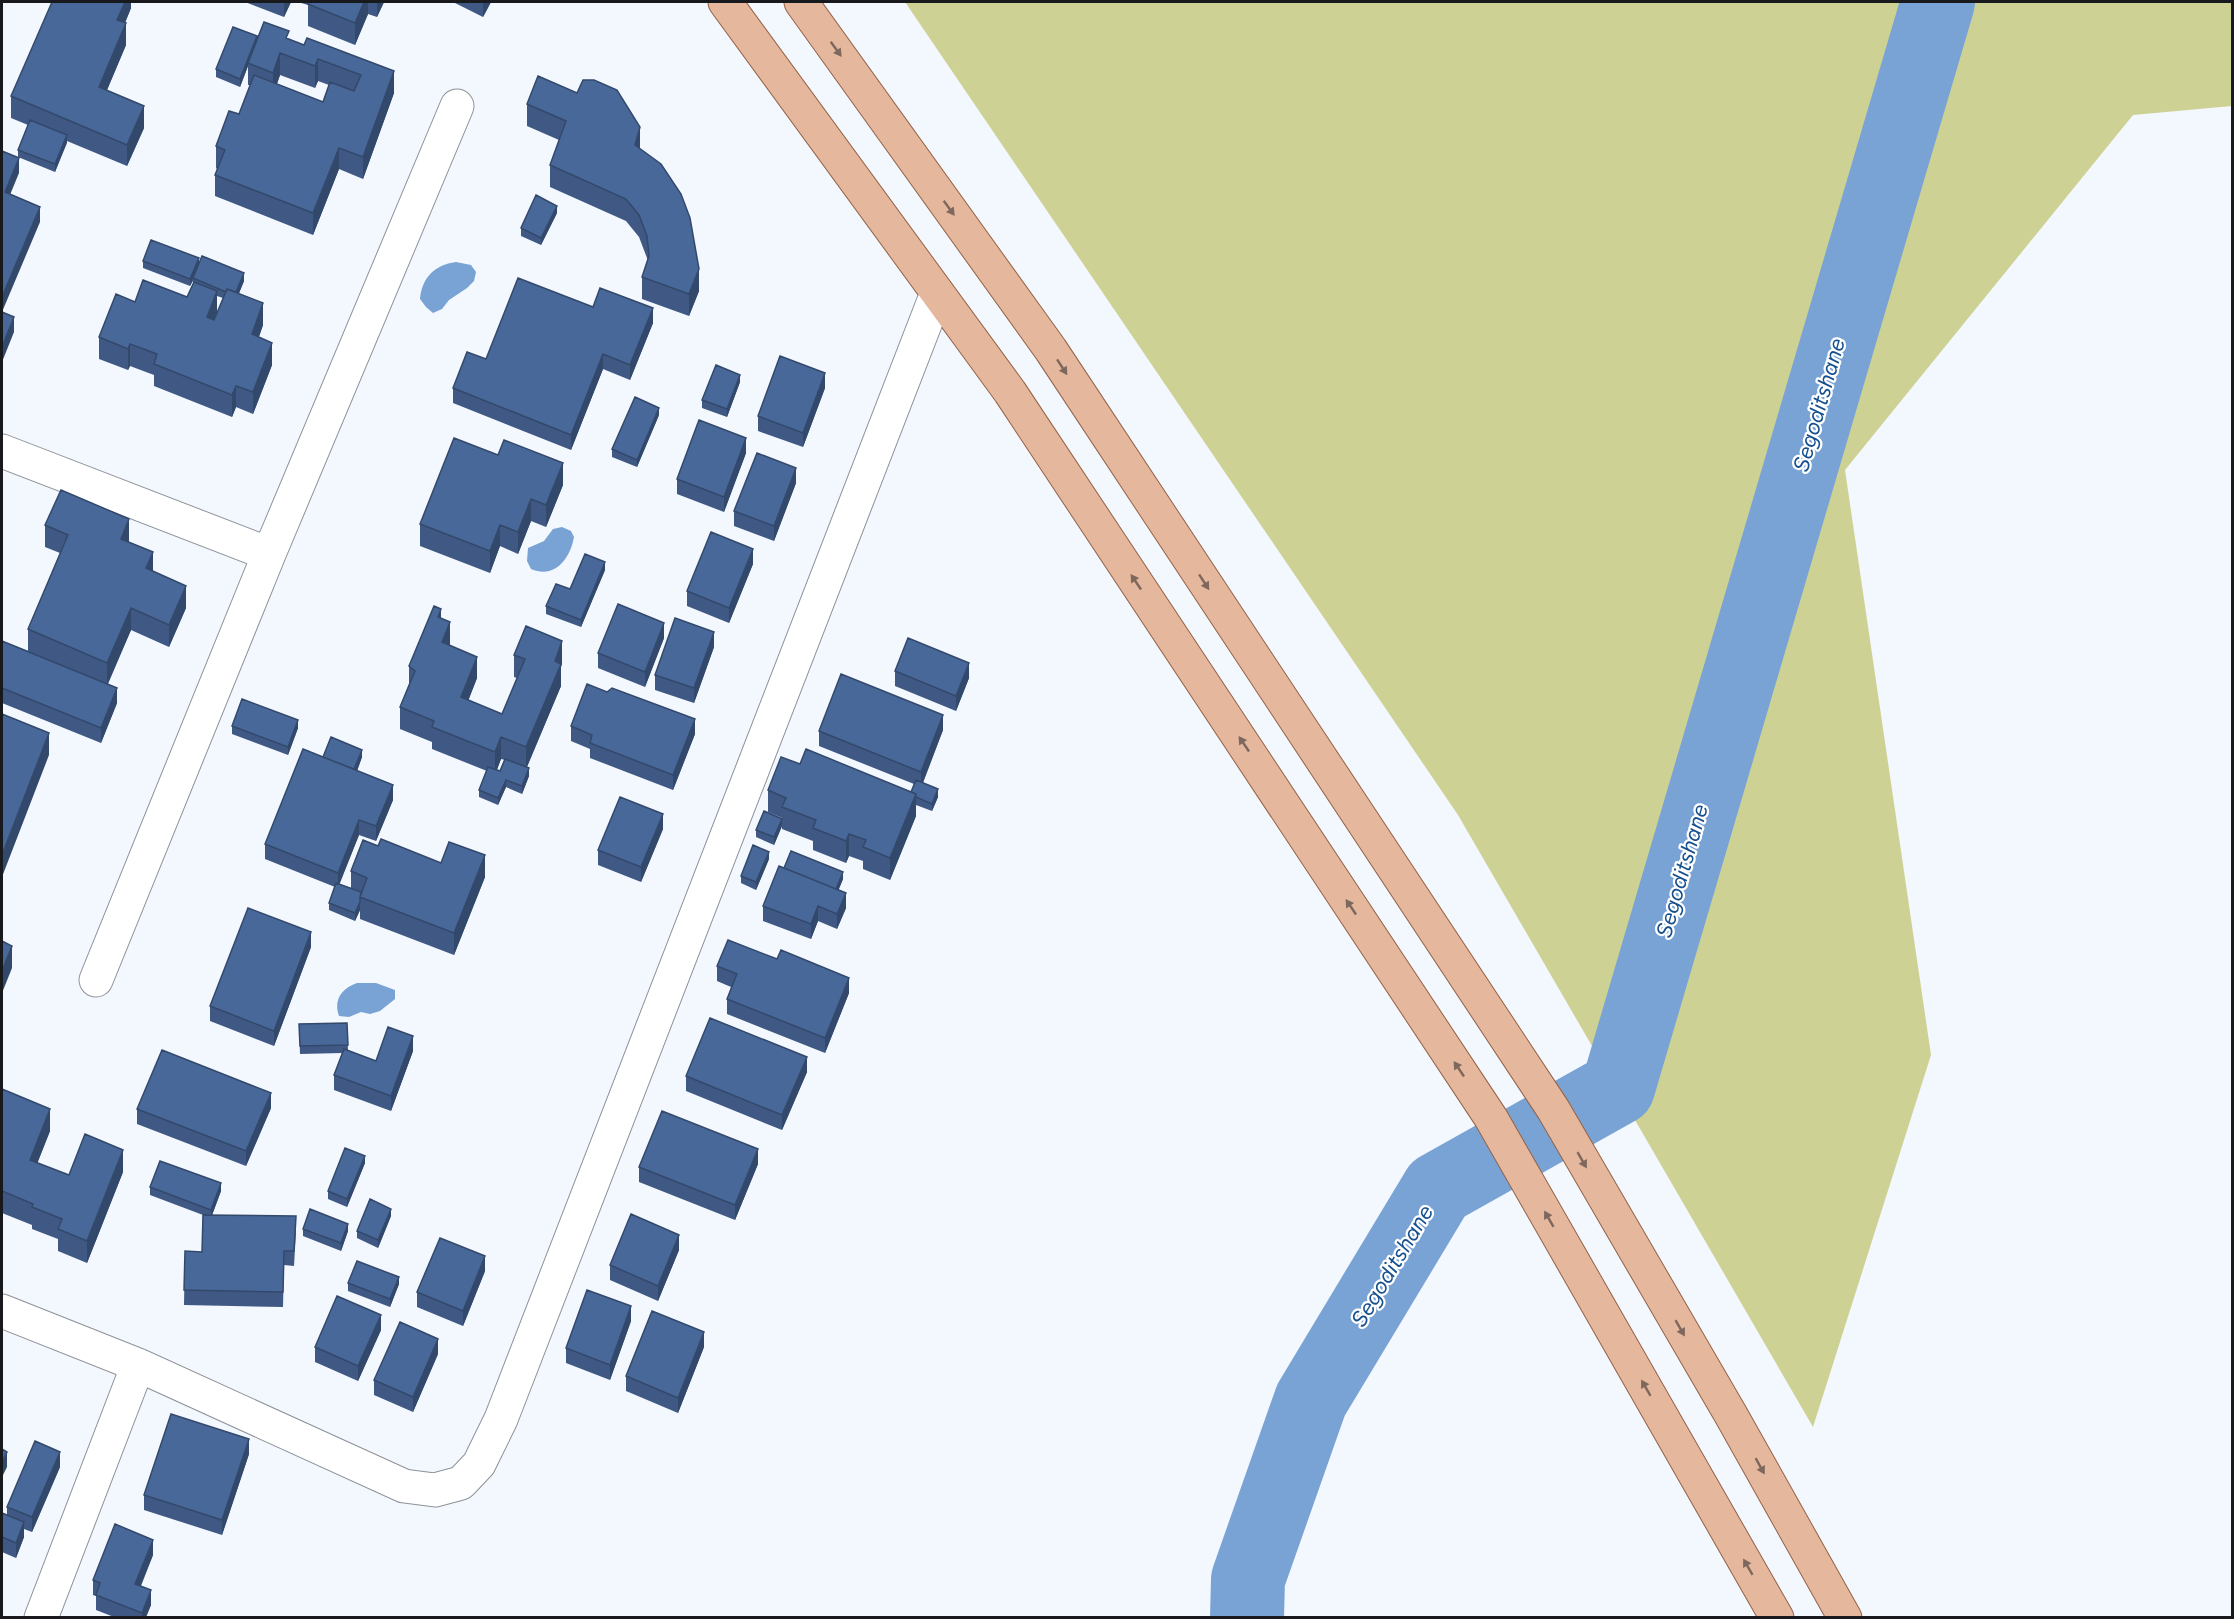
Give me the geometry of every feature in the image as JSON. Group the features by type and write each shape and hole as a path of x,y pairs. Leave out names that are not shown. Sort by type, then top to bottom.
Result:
{"main road":[{"path":"725,2 1010,392 1491,1118 1777,1617"},
{"path":"801,2 1051,350 1553,1109 1731,1415 1845,1617"}],"street":[{"path":"96,980 268,554 457,106"},
{"path":"2,1311 138,1365 404,1486 435,1490 461,1483 479,1464 501,1419 937,293"},
{"path":"2,451 268,554"},
{"path":"41,1617 138,1365"}],"green space":[{"path":"905,2 2232,2 2232,106 2133,115 1845,470 1931,1055 1813,1427 1458,815"}],"water":[{"path":"456,262 471,265 476,272 474,281 449,300 442,309 433,313 420,299 423,285 435,269"},
{"path":"562,527 571,531 574,537 565,559 554,569 540,571 531,569 527,561 528,548 544,541 553,529"},
{"path":"357,983 376,983 395,990 395,999 380,1011 370,1014 361,1012 349,1017 339,1016 337,1005 340,995"}],"building":[{"path":"52,2 125,2 117,20 126,23 99,87 144,106 127,145 11,96"},
{"path":"309,2 364,2 355,23 308,4"},
{"path":"264,22 289,31 286,38 304,45 307,38 394,71 363,157 339,148 313,213 215,175 225,150 216,146 229,111 239,114 254,75 323,102 330,82 354,91 361,75 318,59 315,66 280,53 273,73 248,63"},
{"path":"233,27 257,36 240,79 216,69"},
{"path":"538,76 577,93 583,80 594,80 617,90 640,127 635,145 661,164 681,194 690,218 699,269 689,294 642,277 649,256 647,236 639,215 626,199 550,165 566,121 527,104"},
{"path":"30,120 67,135 55,164 18,150"},
{"path":"2,151 19,158 5,192 40,207 2,297"},
{"path":"536,195 557,206 541,238 521,228"},
{"path":"151,240 199,258 190,279 143,261"},
{"path":"202,256 244,273 236,292 227,289 226,292 193,278"},
{"path":"518,278 593,307 600,288 653,308 630,365 603,354 571,435 453,388 467,352 486,359"},
{"path":"143,280 187,297 194,282 217,291 207,317 214,320 227,289 263,303 252,334 272,343 253,392 236,386 232,395 154,364 157,354 130,344 128,349 99,337 116,294 135,302"},
{"path":"2,312 14,317 2,347"},
{"path":"780,356 825,373 803,433 758,416"},
{"path":"716,365 740,375 727,409 702,400"},
{"path":"635,397 659,408 637,460 612,449"},
{"path":"699,420 746,438 724,497 677,479"},
{"path":"454,438 498,455 504,440 563,463 546,505 531,499 518,532 500,525 490,551 420,524"},
{"path":"757,453 796,468 774,526 734,511"},
{"path":"61,490 129,519 121,539 153,552 146,568 186,586 169,625 131,608 107,663 28,629 68,535 45,525"},
{"path":"711,532 753,549 729,608 687,591"},
{"path":"585,554 605,562 581,620 546,606 556,584 570,589"},
{"path":"618,604 664,623 645,672 598,653"},
{"path":"434,606 441,609 438,617 450,622 442,642 477,657 461,697 502,714 525,659 514,655 526,626 562,641 555,661 561,664 526,747 501,737 495,752 432,727 434,721 400,707 415,671 409,666"},
{"path":"675,618 714,632 694,688 655,675"},
{"path":"908,638 969,663 956,696 895,671"},
{"path":"2,641 117,688 101,728 2,688"},
{"path":"841,674 943,715 921,772 819,731"},
{"path":"587,684 607,692 612,688 695,719 673,775 590,743 592,735 571,726"},
{"path":"242,699 298,720 288,747 232,726"},
{"path":"2,714 49,733 2,855"},
{"path":"331,737 362,750 354,769 323,757"},
{"path":"303,749 393,785 376,826 359,820 338,873 265,844"},
{"path":"806,749 916,794 890,858 863,847 866,840 849,834 846,841 813,828 816,820 782,807 786,798 768,790 781,757 800,764"},
{"path":"505,759 529,768 522,786 506,780 498,798 479,790 488,767 500,771"},
{"path":"916,780 938,789 932,804 916,797 916,794 911,792"},
{"path":"620,797 663,814 641,867 598,850"},
{"path":"764,811 782,819 774,837 756,830"},
{"path":"381,839 441,863 449,842 485,855 454,933 360,897 367,878 351,871 363,840 378,846"},
{"path":"753,845 769,852 756,882 741,876"},
{"path":"791,851 843,872 836,889 784,868"},
{"path":"779,866 846,893 837,914 818,906 811,924 763,906"},
{"path":"336,883 361,892 355,913 329,903"},
{"path":"248,908 311,932 274,1031 210,1006"},
{"path":"728,940 777,959 781,950 849,978 825,1038 727,999 737,974 717,966"},
{"path":"2,941 12,946 2,971"},
{"path":"710,1018 807,1057 782,1115 686,1076"},
{"path":"347,1023 348,1045 300,1046 299,1024"},
{"path":"388,1027 413,1036 391,1096 334,1075 344,1049 376,1061"},
{"path":"162,1050 271,1093 246,1151 137,1109"},
{"path":"2,1089 50,1109 30,1160 69,1175 85,1134 123,1150 87,1241 58,1229 62,1219 32,1207 33,1204 2,1191"},
{"path":"662,1111 758,1149 735,1205 639,1167"},
{"path":"345,1148 365,1156 347,1199 328,1191"},
{"path":"160,1161 221,1183 211,1210 150,1187"},
{"path":"370,1199 391,1209 378,1240 357,1231"},
{"path":"310,1209 348,1224 341,1243 303,1229"},
{"path":"631,1214 679,1235 658,1286 610,1265"},
{"path":"203,1215 296,1216 294,1251 284,1251 283,1292 184,1290 185,1251 202,1252"},
{"path":"440,1238 485,1256 463,1311 417,1292"},
{"path":"357,1261 399,1277 390,1299 348,1283"},
{"path":"587,1290 631,1306 610,1365 566,1348"},
{"path":"337,1296 381,1315 358,1366 315,1347"},
{"path":"652,1311 704,1332 678,1398 626,1376"},
{"path":"400,1322 438,1339 413,1397 374,1380"},
{"path":"171,1414 249,1439 222,1520 144,1495"},
{"path":"35,1441 60,1452 32,1517 7,1507"},
{"path":"2,1449 7,1452 2,1462"},
{"path":"2,1513 24,1522 16,1543 2,1537"},
{"path":"115,1524 153,1540 135,1584 151,1590 142,1613 96,1595 100,1583 93,1580"}],"waterway":[{"name":"Segoditshane","path":"1247,1618 1248,1579 1311,1400 1438,1189 1618,1088 1938,2"}]}
